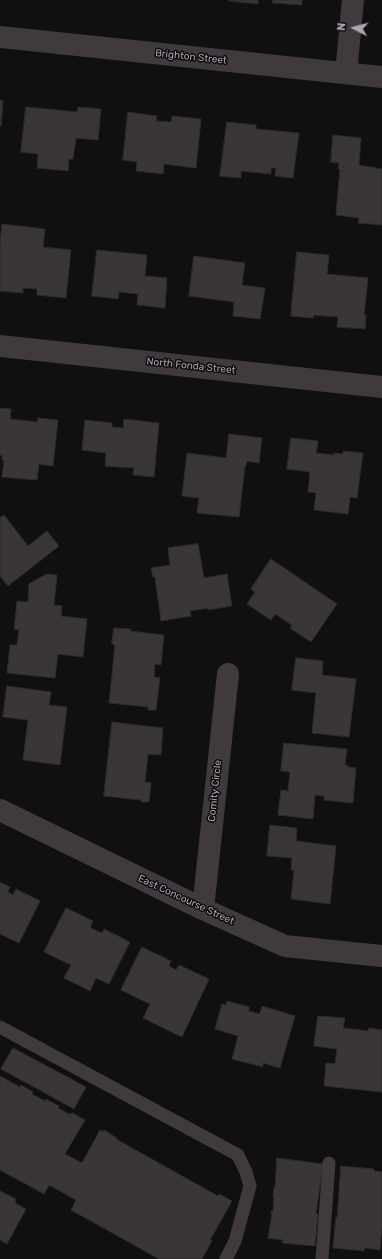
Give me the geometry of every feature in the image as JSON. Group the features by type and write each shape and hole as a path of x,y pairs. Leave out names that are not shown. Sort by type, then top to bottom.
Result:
{"street":[{"path":"346,73 353,0"},
{"name":"Brighton Street","path":"0,37 382,77"},
{"name":"North Fonda Street","path":"0,346 382,387"},
{"name":"Comity Circle","path":"203,909 228,674"},
{"name":"East Concourse Street","path":"0,810 203,909 285,946 382,956"}],"lane":[{"path":"0,1027 238,1155 246,1172 250,1186 235,1241 226,1259"},
{"path":"322,1259 329,1163"}],"building":[{"path":"258,0 258,4 229,1"},
{"path":"273,0 302,0 302,5 273,3"},
{"path":"0,100 3,101 1,126 0,126"},
{"path":"26,107 77,112 78,107 101,109 98,140 76,138 73,159 69,159 68,171 37,168 38,154 21,152"},
{"path":"128,112 157,116 156,121 171,122 172,116 201,119 196,168 164,164 163,174 136,171 137,162 123,160"},
{"path":"227,122 256,125 256,129 299,133 293,178 275,176 276,168 271,168 271,174 241,171 241,178 220,176"},
{"path":"333,135 361,138 359,165 382,169 382,225 358,223 359,218 336,215 340,169 338,169 339,163 331,162"},
{"path":"2,224 45,229 43,247 71,250 66,298 37,295 37,289 23,288 23,293 0,291 0,244"},
{"path":"97,250 147,255 145,276 167,278 165,308 137,305 138,294 119,292 118,299 92,296"},
{"path":"297,252 329,255 327,274 368,278 364,315 366,315 365,329 337,327 338,317 314,315 313,318 291,316"},
{"path":"194,256 245,263 242,285 265,288 260,319 233,316 234,302 189,296"},
{"path":"0,408 11,409 10,419 37,422 38,418 58,420 53,466 39,464 37,480 2,477 4,460 2,460 2,455 0,455"},
{"path":"124,419 159,423 154,477 133,475 134,468 105,466 106,453 82,450 85,420 112,423 112,427 123,428"},
{"path":"229,434 262,438 259,463 247,461 245,466 239,517 197,513 199,498 182,496 187,453 226,458"},
{"path":"291,438 318,441 316,453 334,455 334,453 343,454 343,451 363,453 357,498 350,497 348,514 314,510 316,493 308,492 310,472 287,469"},
{"path":"4,515 28,546 47,531 59,546 8,586 0,576 0,518"},
{"path":"198,544 204,578 227,574 232,606 190,611 191,616 161,621 155,577 153,577 151,568 170,565 168,548"},
{"path":"271,559 337,604 311,642 290,628 292,625 275,614 271,620 247,604 255,592 251,589"},
{"path":"47,574 57,575 54,605 62,606 61,616 87,619 83,657 58,654 55,678 7,673 10,645 17,645 19,630 14,629 17,601 28,602 29,584"},
{"path":"114,628 131,629 130,631 164,635 161,665 155,664 154,677 160,678 156,710 148,710 148,707 109,703 115,645 112,644"},
{"path":"296,658 323,661 322,675 356,679 349,737 312,733 316,693 292,690"},
{"path":"7,686 51,692 49,705 67,707 60,765 23,760 28,720 3,717"},
{"path":"112,722 163,728 161,755 148,754 145,782 151,783 149,802 104,796"},
{"path":"284,743 347,749 345,765 356,768 353,803 324,800 324,796 315,795 313,819 278,815 281,790 288,791 290,772 281,771"},
{"path":"270,825 297,828 296,841 336,846 330,904 291,899 294,870 291,870 292,858 267,856"},
{"path":"0,882 10,887 8,892 13,895 16,889 40,901 19,943 0,934"},
{"path":"66,908 93,921 90,928 102,933 104,929 130,942 109,984 96,978 90,991 64,978 71,965 44,952"},
{"path":"142,947 171,961 169,966 176,970 179,965 209,979 182,1037 143,1018 150,1004 121,990"},
{"path":"227,1001 249,1007 249,1011 260,1014 262,1006 295,1016 280,1068 263,1063 263,1067 232,1059 238,1036 215,1029 222,1004 226,1005"},
{"path":"318,1016 345,1018 343,1028 368,1031 369,1028 382,1030 382,1092 324,1086 326,1063 335,1064 337,1049 314,1046"},
{"path":"13,1048 86,1087 74,1109 1,1069"},
{"path":"0,1076 20,1087 21,1085 33,1092 32,1094 59,1106 58,1108 69,1114 73,1113 85,1120 65,1154 82,1163 100,1130 103,1132 104,1130 117,1138 116,1139 218,1196 219,1194 232,1201 210,1240 212,1241 202,1259 159,1259 71,1210 76,1200 49,1185 44,1194 0,1170"},
{"path":"277,1158 323,1164 316,1214 318,1214 315,1246 282,1243 283,1240 268,1238 272,1214 271,1211 273,1211"},
{"path":"341,1166 374,1169 374,1171 382,1172 382,1225 380,1250 365,1248 364,1251 333,1248"},
{"path":"0,1191 16,1199 15,1203 26,1209 7,1244 0,1240"}]}
